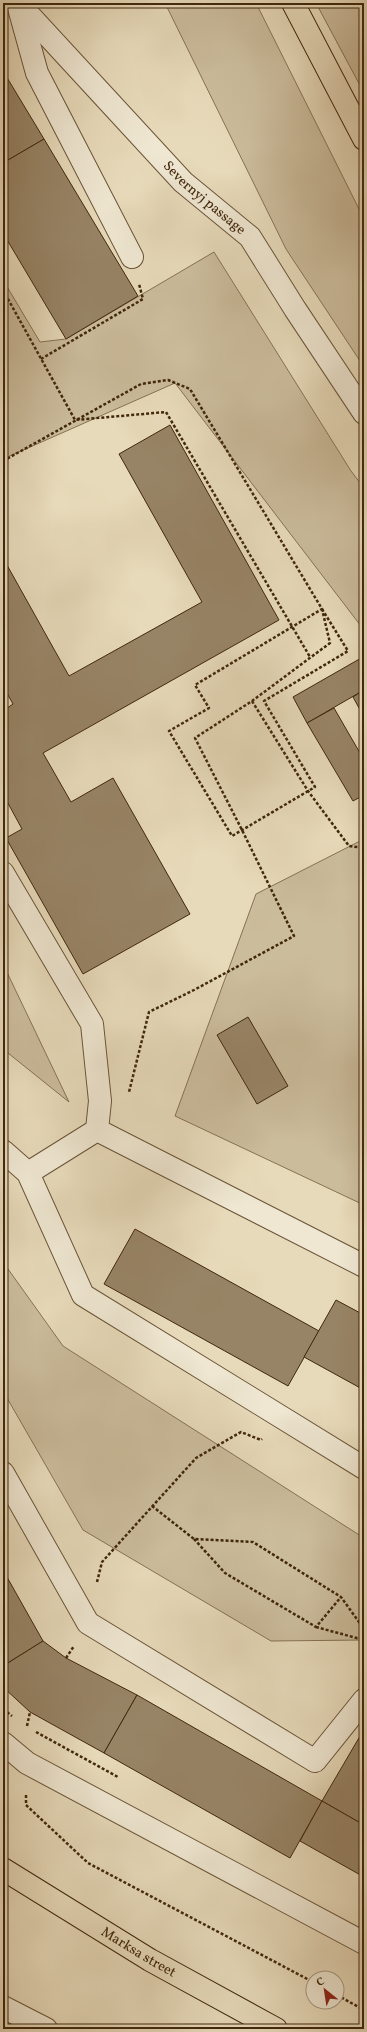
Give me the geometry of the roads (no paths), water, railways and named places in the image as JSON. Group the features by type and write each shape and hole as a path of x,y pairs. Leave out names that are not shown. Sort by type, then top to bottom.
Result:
{"main road":[{"path":"293,3 364,139"},
{"name":"Marksa street","path":"6,1873 150,1960 276,2029"}],"street":[{"name":"Severnyj passage","path":"18,3 37,73 132,257"},
{"name":"Severnyj passage","path":"18,3 183,182 250,237 295,310 364,413"},
{"path":"3,873 92,1024 100,1101 97,1130"},
{"path":"28,1173 97,1130"},
{"path":"97,1130 364,1266"},
{"path":"3,1150 28,1173 83,1295 364,1468"},
{"path":"3,1473 88,1623 316,1762 364,1700"},
{"path":"3,1743 27,1763 364,1943"},
{"path":"3,2007 46,2029"}]}
